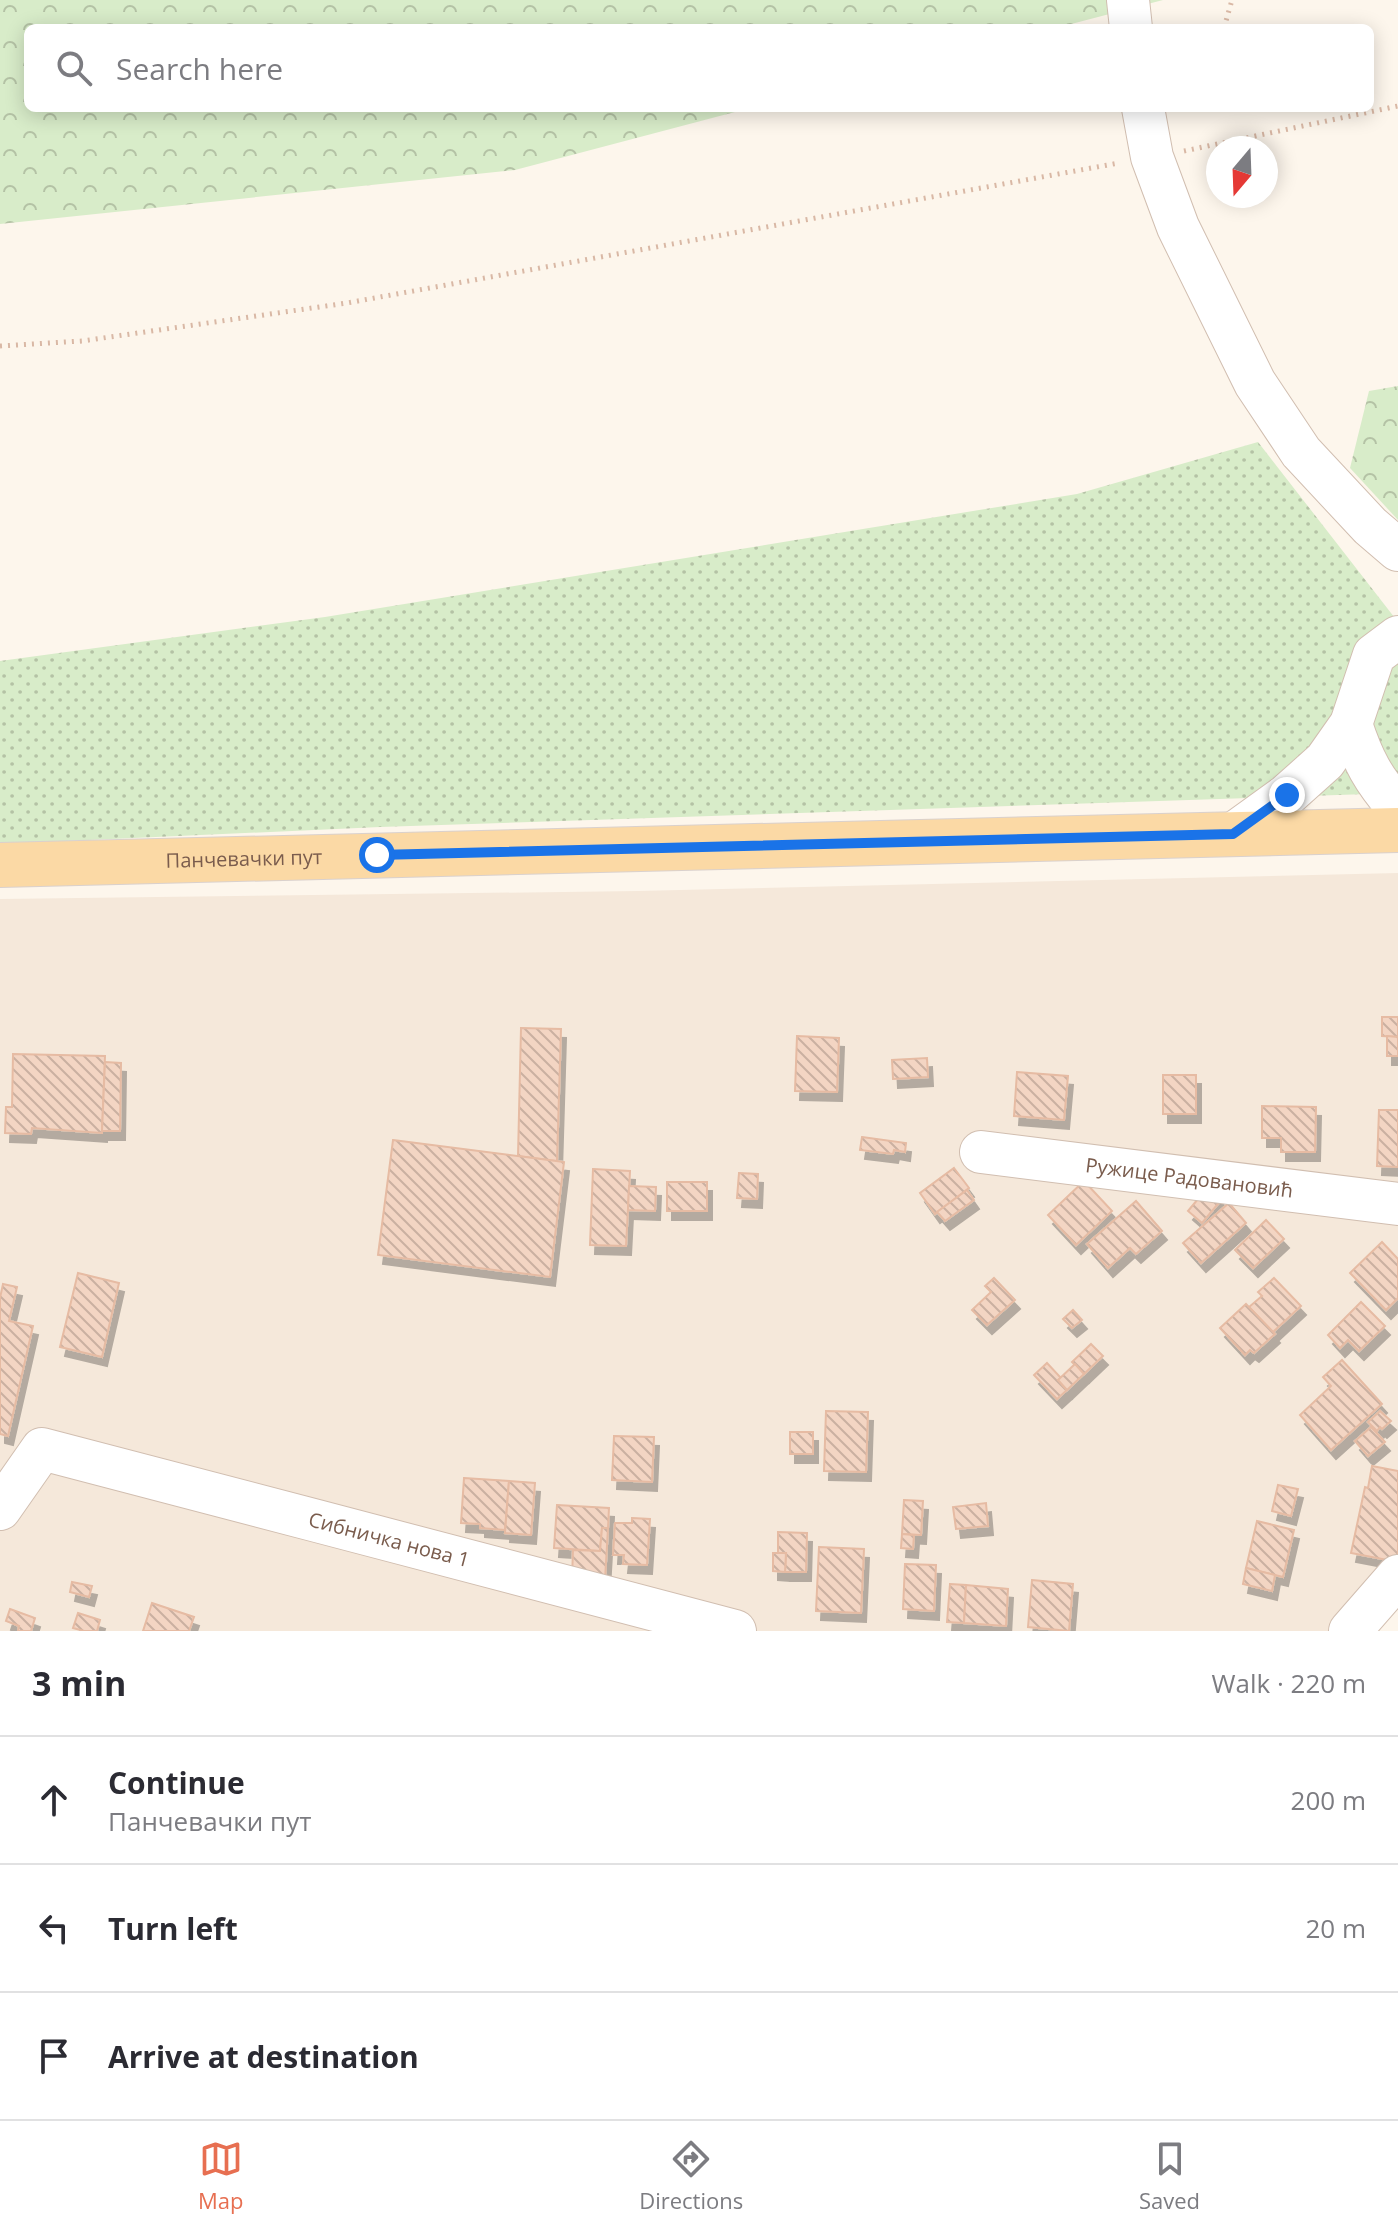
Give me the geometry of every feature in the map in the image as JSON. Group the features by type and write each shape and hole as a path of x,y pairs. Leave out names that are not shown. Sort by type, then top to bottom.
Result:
{"main road":[{"name":"Панчевачки пут","path":"0,865 1398,830"}],"street":[{"path":"1128,0 1131,24"},
{"path":"1144,112 1152,157 1178,227 1255,383 1301,452 1370,526 1398,550"},
{"path":"1233,834 1287,795 1325,761 1351,724 1374,655 1398,637"},
{"path":"1351,724 1362,758 1398,808"},
{"name":"Ружице Радовановић","path":"981,1152 1398,1204"},
{"name":"Сибничка нова 1","path":"0,1509 42,1449 735,1631"},
{"path":"1350,1631 1398,1576"}],"path":[{"path":"1225,24 1232,0"},
{"path":"1374,111 1398,106"},
{"path":"0,346 82,341 347,303 1152,157 1369,112"}],"shaded area":[{"path":"1398,873 1398,1605 1378,1631 0,1631 0,899 638,891"}],"green space":[{"path":"0,0 1163,0 1071,24 24,24 24,112 735,112 515,170 0,224"},
{"path":"1398,386 1398,520 1350,468 1369,391"},
{"path":"1258,442 1398,622 1398,793 380,827 0,844 0,661 325,617 1077,494"}],"building":[{"path":"1382,1017 1398,1017 1398,1037 1382,1036"},
{"path":"521,1028 561,1029 557,1161 518,1156"},
{"path":"797,1036 839,1038 837,1092 795,1091"},
{"path":"1387,1036 1398,1037 1398,1056 1387,1056"},
{"path":"13,1054 105,1056 102,1133 32,1128 31,1134 5,1133 6,1107 12,1107"},
{"path":"927,1058 928,1077 893,1079 892,1060"},
{"path":"105,1062 121,1063 120,1131 102,1131"},
{"path":"1017,1072 1068,1076 1064,1120 1014,1116"},
{"path":"1163,1075 1196,1075 1196,1114 1163,1114"},
{"path":"1262,1106 1316,1107 1315,1152 1281,1152 1281,1138 1262,1138"},
{"path":"1379,1110 1398,1110 1398,1167 1377,1166"},
{"path":"862,1137 906,1143 905,1152 894,1150 893,1154 860,1150"},
{"path":"393,1140 564,1162 550,1277 378,1255"},
{"path":"954,1168 969,1188 935,1214 920,1193"},
{"path":"593,1169 630,1171 626,1246 590,1245"},
{"path":"739,1173 758,1174 757,1199 737,1198"},
{"path":"1084,1181 1112,1211 1076,1245 1048,1215"},
{"path":"667,1182 707,1182 707,1211 667,1211"},
{"path":"629,1186 656,1187 655,1211 628,1210"},
{"path":"1208,1187 1222,1199 1202,1223 1188,1211"},
{"path":"967,1190 974,1200 945,1221 937,1212"},
{"path":"1136,1201 1162,1231 1136,1254 1130,1248 1108,1268 1087,1244"},
{"path":"1229,1203 1246,1223 1201,1263 1183,1243"},
{"path":"1266,1220 1284,1239 1253,1268 1235,1250"},
{"path":"1382,1242 1398,1259 1398,1298 1386,1310 1350,1273"},
{"path":"78,1273 119,1283 102,1357 60,1347"},
{"path":"994,1278 1015,1300 987,1325 972,1310 991,1292 985,1286"},
{"path":"1274,1278 1301,1306 1273,1332 1249,1307 1262,1296 1258,1292"},
{"path":"3,1284 17,1287 9,1321 33,1326 8,1436 0,1434 0,1298"},
{"path":"1361,1302 1385,1326 1359,1351 1348,1340 1340,1348 1328,1335"},
{"path":"1246,1304 1275,1334 1254,1353 1250,1350 1245,1355 1220,1328"},
{"path":"1073,1310 1082,1320 1072,1328 1063,1319"},
{"path":"1091,1344 1103,1356 1084,1374 1072,1362"},
{"path":"1342,1360 1382,1404 1331,1450 1300,1415 1331,1386 1323,1377"},
{"path":"1047,1363 1067,1390 1057,1399 1034,1375"},
{"path":"1075,1364 1084,1374 1067,1390 1058,1380"},
{"path":"826,1411 868,1412 866,1472 824,1471"},
{"path":"1380,1411 1391,1421 1377,1431 1368,1422"},
{"path":"1371,1427 1385,1442 1368,1456 1355,1441"},
{"path":"790,1432 813,1432 813,1454 790,1454"},
{"path":"614,1436 654,1437 652,1482 612,1480"},
{"path":"1372,1466 1398,1471 1398,1562 1351,1553"},
{"path":"464,1478 509,1481 505,1530 461,1523"},
{"path":"509,1481 535,1483 531,1535 505,1533"},
{"path":"1278,1485 1298,1489 1291,1516 1272,1511"},
{"path":"904,1500 923,1501 921,1535 902,1534"},
{"path":"986,1503 988,1526 956,1529 953,1507"},
{"path":"557,1505 609,1508 608,1528 602,1528 600,1551 554,1548"},
{"path":"632,1518 650,1519 647,1565 623,1564 624,1555 613,1555 615,1523 632,1523"},
{"path":"1257,1521 1294,1530 1283,1577 1246,1568"},
{"path":"602,1528 608,1528 605,1580 572,1578 573,1550 600,1551"},
{"path":"778,1532 807,1533 806,1572 785,1572 786,1553 778,1553"},
{"path":"902,1534 914,1535 913,1549 901,1548"},
{"path":"819,1547 864,1549 861,1613 816,1611"},
{"path":"773,1553 786,1553 785,1572 773,1571"},
{"path":"905,1564 936,1565 934,1611 903,1609"},
{"path":"1246,1568 1275,1575 1272,1591 1243,1584"},
{"path":"1032,1580 1073,1584 1069,1631 1028,1627"},
{"path":"72,1582 92,1586 89,1597 70,1592"},
{"path":"950,1584 966,1585 964,1623 947,1622"},
{"path":"966,1585 1008,1589 1006,1626 964,1623"},
{"path":"152,1603 194,1617 189,1631 143,1631"},
{"path":"10,1609 35,1618 31,1631 18,1631 19,1626 6,1621"},
{"path":"78,1613 100,1620 97,1631 73,1628"}],"route":[{"path":"377,855 1233,834 1287,795"}]}
